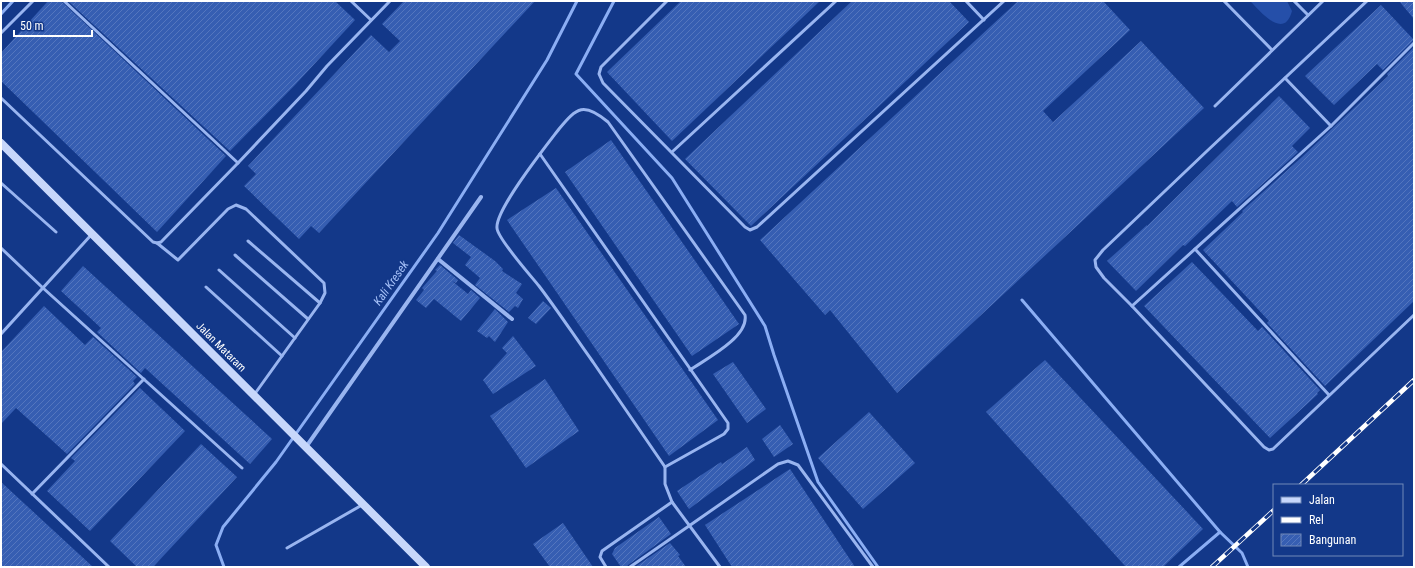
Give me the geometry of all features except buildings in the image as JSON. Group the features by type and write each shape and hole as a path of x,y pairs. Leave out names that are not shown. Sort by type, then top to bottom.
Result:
{"main road":[{"name":"Jalan Mataram","path":"1,143 426,567"}],"street":[{"path":"305,446 481,197"},
{"path":"438,259 512,318"}],"lane":[{"path":"1,33 34,1"},
{"path":"64,1 238,163"},
{"path":"351,1 371,20"},
{"path":"158,243 161,242 238,163 306,91 327,66 390,1"},
{"path":"667,1 601,67 599,74 604,83 745,227 750,230 757,227 1004,1"},
{"path":"672,152 836,1"},
{"path":"966,1 984,20"},
{"path":"1224,1 1272,50"},
{"path":"1294,1 1308,15"},
{"path":"1214,106 1323,1"},
{"path":"1367,1 1114,239 1095,260 1096,267 1104,278 1266,449 1269,450 1273,449 1414,315"},
{"path":"1132,306 1331,126 1414,43"},
{"path":"1285,78 1331,126"},
{"path":"1,98 153,242 158,243 178,260 228,209 236,205 246,209 324,283 325,293 320,303 254,395"},
{"path":"690,370 740,334 745,326 745,315 608,122 598,114 588,110 579,110 570,115 506,202 496,229 554,304 665,467 665,484 672,502 720,567"},
{"path":"540,154 690,370 726,419 728,424 728,428 724,434 665,467"},
{"path":"1,183 56,232"},
{"path":"1,334 92,234"},
{"path":"248,241 320,303"},
{"path":"1,248 43,288 242,468"},
{"path":"1195,249 1329,395"},
{"path":"235,255 308,319"},
{"path":"220,270 295,338"},
{"path":"206,287 282,356"},
{"path":"32,494 144,379"},
{"path":"630,567 778,464 788,461 798,465 873,567"},
{"path":"1,464 109,567"},
{"path":"606,567 600,557 602,551 672,502"},
{"path":"287,548 363,504"}],"shaded area":[{"path":"1250,1 1287,1 1292,11 1288,20 1283,24 1278,24 1272,21"}],"waterway":[{"path":"1,14 13,1"},
{"name":"Kali Kresek","path":"224,567 216,545 223,527 276,462 438,233 547,60 577,1"},
{"path":"614,1 576,74 672,178 765,326 818,482 878,567"},
{"path":"1022,300 1220,532"},
{"path":"1179,567 1220,532 1242,553 1248,567"}],"railway":[{"path":"1302,484 1414,380"},
{"path":"1212,567 1273,511"}]}
